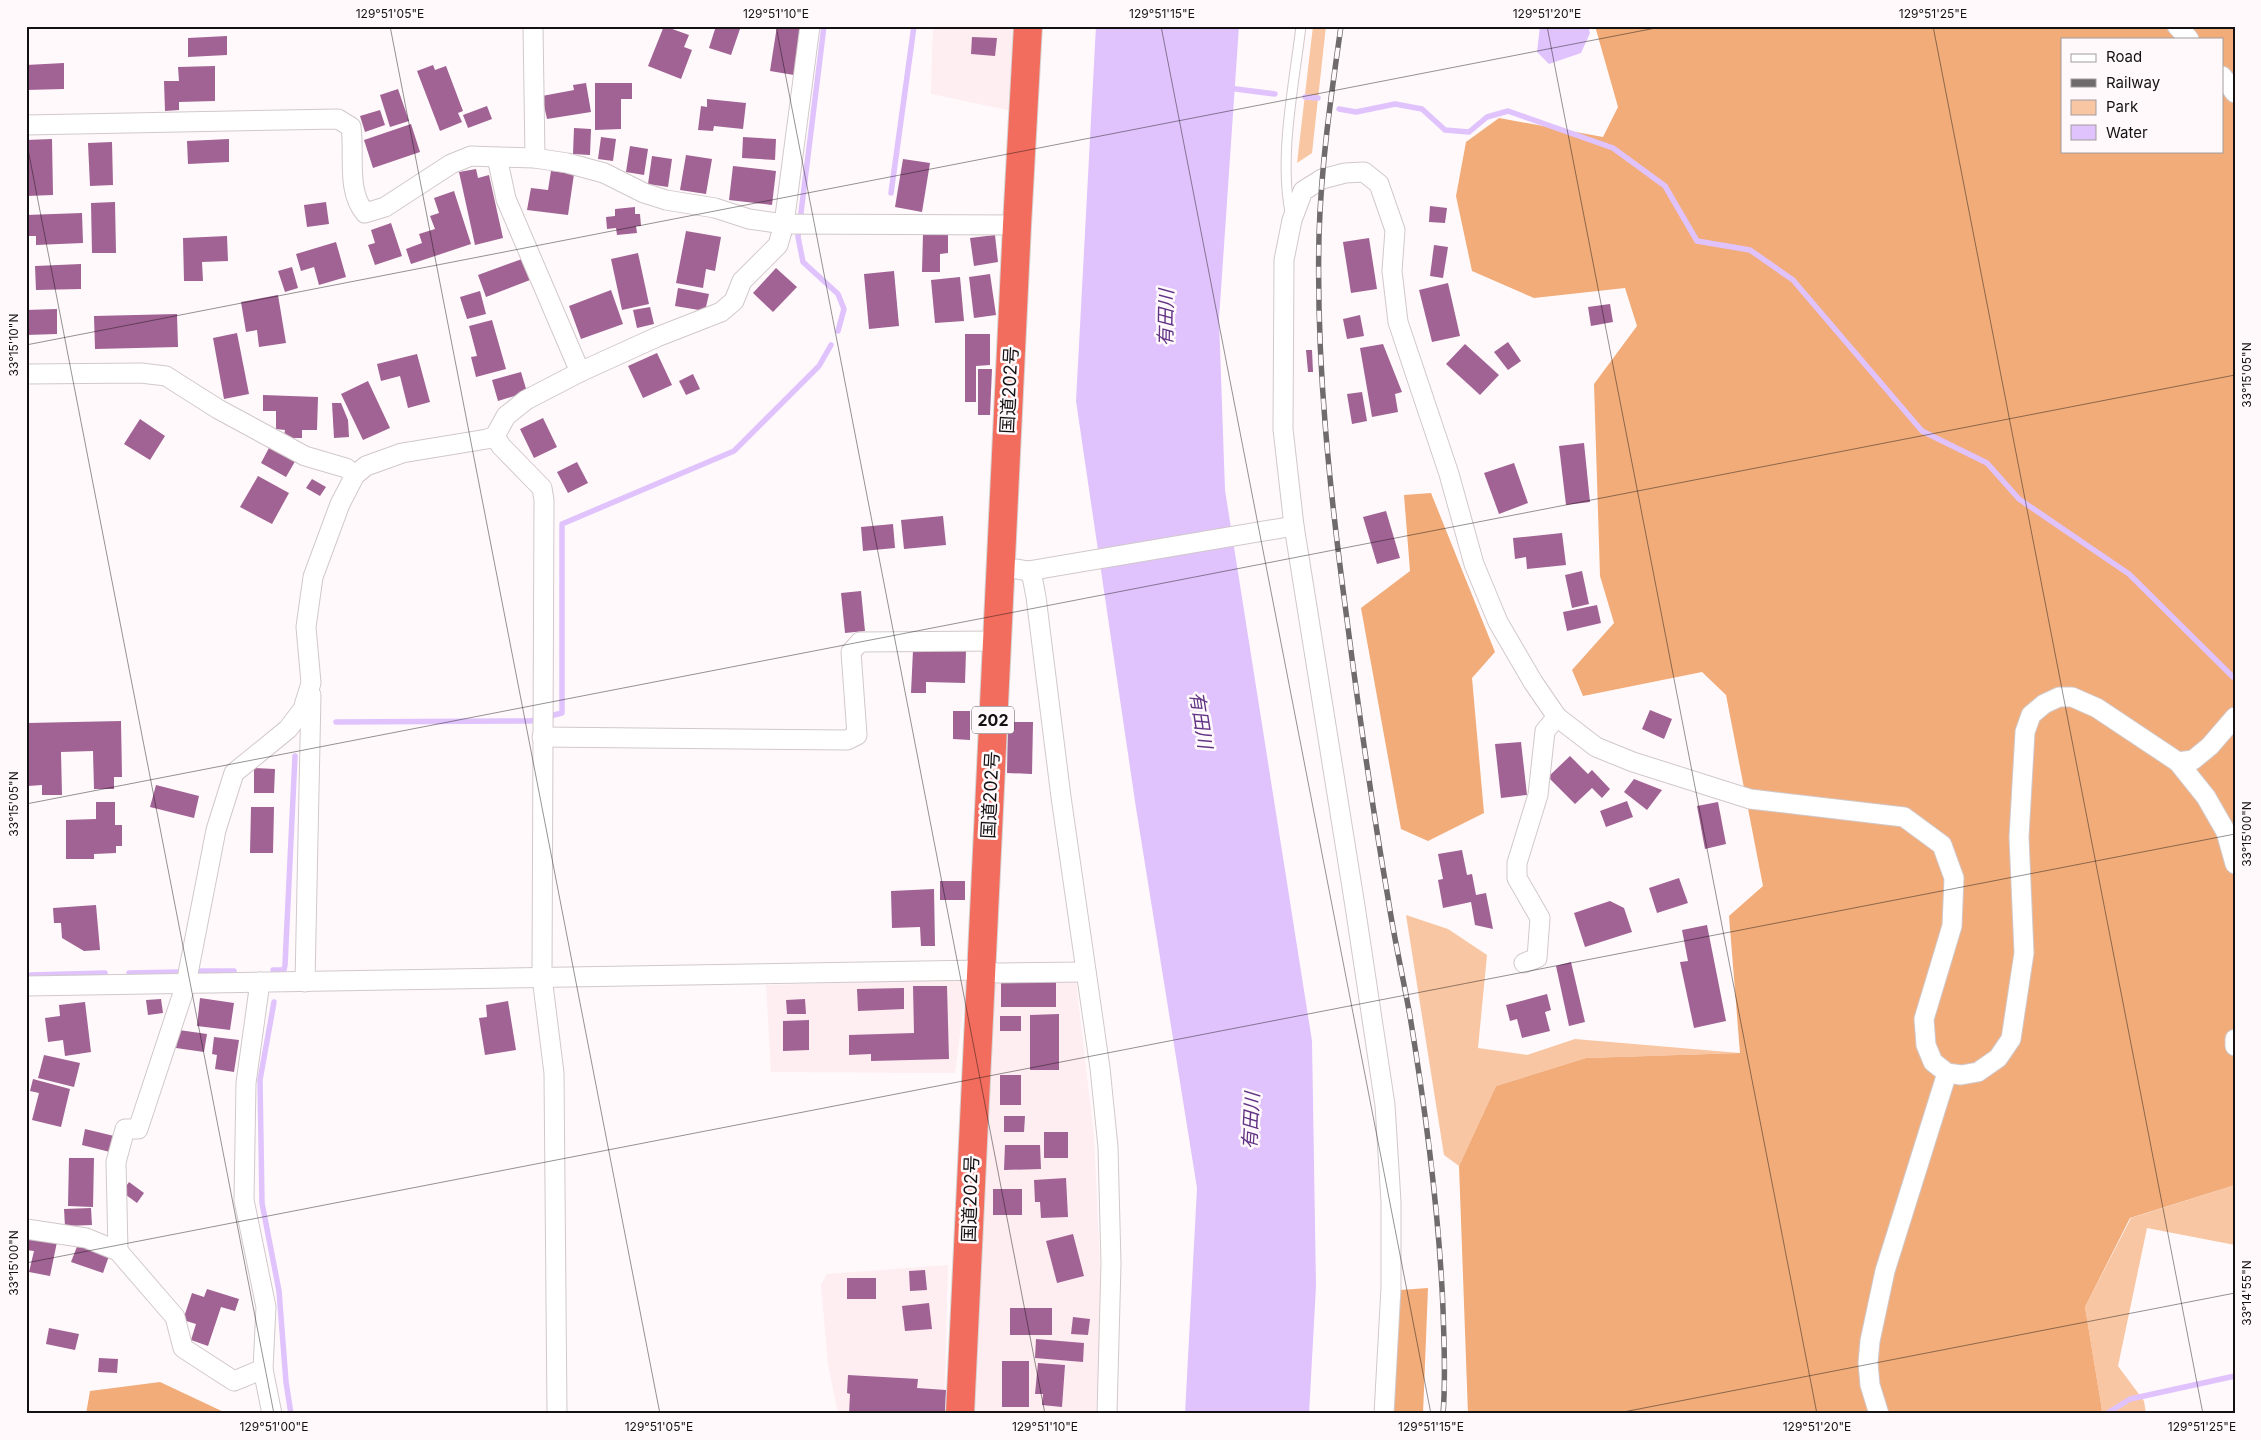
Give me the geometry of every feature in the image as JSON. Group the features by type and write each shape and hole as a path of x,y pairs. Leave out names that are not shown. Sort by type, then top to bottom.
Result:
{"highway":[{"name":"国道202号","path":"960,1414 1000,566 1028,26"}],"street":[{"path":"532,26 536,158"},
{"path":"305,982 310,683 306,627 313,578 340,504 354,475 366,466 402,453 487,439 495,436 506,416 526,400 580,372 657,337 721,312 734,301 742,282 778,245 794,224 810,26"},
{"path":"2177,26 2188,38"},
{"path":"2224,79 2235,93"},
{"path":"26,126 338,119 351,128 354,144 354,193 358,204 365,213 386,207 451,164 471,156 536,158 567,162 604,172 644,193 666,200 715,208 749,219 794,224 1017,225"},
{"path":"497,157 506,198 580,372"},
{"path":"1384,1414 1392,1288 1391,1202 1385,1105 1294,526 1283,429 1284,260 1292,220 1303,191 1322,179 1345,173 1364,172 1378,184 1395,230 1392,271 1398,322 1449,474 1474,564 1498,622 1533,682 1558,717 1596,747 1633,762 1750,799 1904,817 1942,844 1954,878 1952,926 1924,1019 1926,1045 1933,1062 1947,1073 1961,1075 1978,1072 1998,1058 2011,1039 2024,953 2019,836 2025,732 2032,715 2044,704 2059,696 2072,697 2097,708 2178,762 2206,796 2226,832 2235,864"},
{"path":"26,374 141,373 166,376 218,409 304,456 346,468 354,475"},
{"path":"495,436 500,446 542,488 544,500 542,978 554,1073 557,1414"},
{"path":"1000,566 1028,571 1294,526"},
{"path":"1028,571 1032,576 1036,597 1059,788 1100,1068 1108,1148 1112,1264 1107,1414"},
{"path":"542,724 847,740 857,735 851,652 860,642 997,641"},
{"path":"118,1251 116,1162 125,1129 138,1129 186,984 216,830 234,773 288,729 303,708 310,683"},
{"path":"2178,762 2193,760 2210,746 2235,716"},
{"path":"1524,963 1537,958 1540,918 1517,878 1518,863 1538,795 1545,731 1558,717"},
{"path":"26,986 981,970 998,974 1086,972"},
{"path":"260,982 246,1083 244,1200 266,1307 264,1369 272,1414"},
{"path":"2235,1039 2235,1046"},
{"path":"1879,1414 1870,1385 1868,1363 1870,1341 1885,1271 1947,1073"},
{"path":"26,1229 86,1238 118,1251 175,1317 183,1348 234,1381 264,1369"}],"lane":[{"path":"1292,220 1287,196 1286,161 1301,26"}],"shaded area":[{"path":"933,26 1013,26 1008,110 931,94"},
{"path":"1595,26 2235,26 2235,1185 2130,1218 2085,1307 2102,1410 2098,1414 1468,1414 1459,1166 1496,1086 1586,1058 1740,1053 1729,916 1763,886 1726,695 1702,672 1583,696 1572,670 1614,623 1600,576 1594,384 1637,326 1625,288 1534,298 1472,271 1456,196 1466,142 1499,118 1603,137 1618,107"},
{"path":"1431,493 1495,652 1472,678 1484,813 1428,841 1401,829 1361,608 1410,571 1404,495"},
{"path":"967,979 955,1073 771,1072 766,985"},
{"path":"995,979 1076,982 1094,1136 1102,1308 1096,1414 975,1414"},
{"path":"948,1265 944,1414 838,1414 828,1364 821,1285 827,1274"},
{"path":"1428,1288 1423,1414 1393,1414 1400,1290"},
{"path":"160,1382 228,1414 86,1414 90,1391"}],"green space":[{"path":"1313,26 1326,26 1312,153 1297,163"},
{"path":"1406,915 1448,929 1487,955 1478,1048 1527,1055 1575,1039 1740,1053 1586,1058 1496,1086 1459,1166 1444,1155"},
{"path":"2235,1185 2235,1245 2147,1228 2118,1366 2144,1401 2146,1414 2098,1414 2102,1410 2085,1307 2131,1218"}],"water":[{"name":"有田川","path":"1096,26 1239,26 1219,319 1225,490 1312,1041 1316,1286 1309,1414 1185,1414 1197,1188 1136,808 1076,401"},
{"path":"1540,26 1588,26 1590,33 1581,53 1549,64 1537,52"}],"building":[{"path":"664,26 689,35 684,47 692,50 681,79 648,66"},
{"path":"716,26 741,26 731,55 709,48"},
{"path":"777,26 802,26 794,75 770,71"},
{"path":"227,36 227,55 188,57 188,38"},
{"path":"972,37 997,38 995,56 971,54"},
{"path":"64,63 64,89 26,90 26,65"},
{"path":"433,65 435,70 446,66 463,111 458,113 462,122 440,131 417,71"},
{"path":"215,66 215,101 179,102 179,110 165,111 164,81 179,81 178,67"},
{"path":"586,83 591,112 547,119 542,96 574,90 573,85"},
{"path":"595,83 632,83 632,99 621,99 621,129 595,130"},
{"path":"398,89 409,121 390,127 380,95"},
{"path":"707,99 746,103 743,129 714,126 713,131 698,130 701,106 707,107"},
{"path":"487,106 492,119 468,128 463,115"},
{"path":"380,110 385,125 365,132 360,116"},
{"path":"411,124 420,152 373,168 364,140"},
{"path":"574,128 591,129 590,155 573,154"},
{"path":"601,137 616,139 613,161 598,159"},
{"path":"743,137 776,139 775,160 742,158"},
{"path":"52,139 53,195 27,196 26,140"},
{"path":"229,139 229,162 188,164 187,141"},
{"path":"112,142 113,185 90,186 88,143"},
{"path":"630,146 648,149 644,175 626,172"},
{"path":"686,155 712,159 706,194 680,190"},
{"path":"652,156 672,159 668,187 648,184"},
{"path":"903,159 930,163 922,212 895,207"},
{"path":"733,166 776,171 772,205 729,200"},
{"path":"476,169 478,178 489,175 503,238 475,245 459,172"},
{"path":"551,171 574,174 568,215 527,210 531,188 548,190"},
{"path":"454,191 471,244 411,264 406,249 422,243 419,234 435,229 430,216 439,213 434,198"},
{"path":"115,202 116,253 92,253 91,203"},
{"path":"326,202 329,224 307,227 304,205"},
{"path":"1430,206 1447,208 1445,223 1429,222"},
{"path":"635,207 635,214 640,214 641,226 636,226 637,233 617,235 616,228 607,229 606,217 615,216 615,209"},
{"path":"82,213 83,243 36,245 36,236 26,236 26,215"},
{"path":"391,223 402,256 375,265 368,245 375,243 371,230"},
{"path":"686,231 721,237 715,271 706,269 703,288 676,283"},
{"path":"923,233 948,233 948,253 940,254 940,272 922,272"},
{"path":"995,235 998,262 974,266 970,238"},
{"path":"227,236 228,261 202,262 203,281 184,281 183,238"},
{"path":"1369,238 1377,289 1351,293 1343,242"},
{"path":"336,242 346,277 319,285 314,267 301,271 296,254"},
{"path":"1434,245 1448,247 1443,278 1430,276"},
{"path":"638,253 649,304 622,310 611,259"},
{"path":"522,259 530,280 486,297 478,275"},
{"path":"81,264 81,289 36,290 35,266"},
{"path":"292,267 298,288 285,292 278,271"},
{"path":"776,268 797,287 773,312 753,293"},
{"path":"894,271 899,326 869,329 864,274"},
{"path":"990,274 996,315 974,318 969,277"},
{"path":"960,277 964,321 935,323 931,280"},
{"path":"1448,283 1460,336 1432,342 1419,290"},
{"path":"678,288 709,294 705,311 675,306"},
{"path":"611,290 623,324 581,339 569,306"},
{"path":"480,291 486,314 467,319 460,297"},
{"path":"278,295 286,343 259,347 257,330 246,332 241,302"},
{"path":"1610,304 1613,322 1591,326 1588,307"},
{"path":"650,307 654,324 637,328 633,310"},
{"path":"57,309 57,334 26,335 26,310"},
{"path":"177,314 178,347 95,349 94,316"},
{"path":"1360,315 1364,336 1347,339 1343,319"},
{"path":"492,320 506,369 476,377 471,357 477,356 469,326"},
{"path":"237,333 249,394 224,399 213,338"},
{"path":"965,334 990,334 990,365 976,366 976,402 965,402"},
{"path":"1508,342 1521,361 1508,370 1494,352"},
{"path":"1383,344 1402,392 1395,394 1398,412 1372,417 1360,348"},
{"path":"1465,344 1499,375 1480,395 1446,364"},
{"path":"1306,350 1312,350 1313,372 1308,372"},
{"path":"657,353 672,385 643,398 628,366"},
{"path":"417,354 430,402 408,408 400,376 381,381 377,364"},
{"path":"978,369 992,369 990,415 978,415"},
{"path":"521,372 527,392 498,401 492,380"},
{"path":"693,374 700,389 686,395 679,381"},
{"path":"368,381 390,428 363,440 341,394"},
{"path":"1362,392 1367,421 1352,424 1347,394"},
{"path":"263,395 318,397 317,430 302,430 302,438 284,438 285,430 276,429 276,411 263,411"},
{"path":"332,403 341,403 348,420 349,437 334,438"},
{"path":"543,418 557,447 534,458 520,429"},
{"path":"140,419 165,436 150,460 124,444"},
{"path":"1584,443 1590,502 1566,505 1559,446"},
{"path":"271,444 297,458 286,477 261,463"},
{"path":"577,462 588,483 568,493 557,472"},
{"path":"1514,463 1528,503 1499,514 1484,473"},
{"path":"258,476 289,493 272,524 240,507"},
{"path":"312,479 326,487 320,496 306,488"},
{"path":"1386,511 1400,558 1377,564 1363,517"},
{"path":"943,516 946,545 904,549 901,520"},
{"path":"893,524 895,548 863,551 861,527"},
{"path":"1562,533 1566,565 1527,569 1526,557 1515,559 1513,538"},
{"path":"1582,571 1589,604 1572,608 1565,575"},
{"path":"861,591 865,631 845,633 841,593"},
{"path":"1597,605 1601,623 1567,631 1563,612"},
{"path":"913,650 966,651 965,683 926,682 926,693 911,693"},
{"path":"1650,710 1672,719 1664,739 1642,729"},
{"path":"953,711 970,711 970,740 953,739"},
{"path":"121,721 122,777 114,777 114,789 94,789 93,751 61,752 62,795 42,795 42,785 28,786 27,723"},
{"path":"1008,722 1033,722 1032,774 1007,773"},
{"path":"1521,742 1527,795 1501,798 1495,744"},
{"path":"1570,756 1588,774 1592,770 1610,789 1602,798 1592,788 1575,804 1548,777"},
{"path":"254,768 275,769 274,793 254,793"},
{"path":"1634,779 1662,790 1647,810 1624,792"},
{"path":"156,785 199,796 194,818 150,807"},
{"path":"1627,801 1633,817 1606,827 1600,811"},
{"path":"96,802 115,802 115,825 122,825 122,846 116,846 116,853 94,854 94,859 66,859 66,820 96,819"},
{"path":"1718,802 1726,844 1705,849 1697,806"},
{"path":"251,807 274,807 273,853 250,853"},
{"path":"1462,850 1467,875 1472,874 1476,895 1486,893 1493,929 1475,925 1471,902 1443,908 1438,880 1443,879 1438,854"},
{"path":"1679,878 1688,903 1657,913 1649,888"},
{"path":"940,881 965,881 965,900 940,900"},
{"path":"934,889 935,946 921,946 920,927 892,928 891,891"},
{"path":"1610,901 1624,908 1632,932 1585,947 1574,913"},
{"path":"96,905 100,950 84,951 62,938 61,923 54,923 53,908"},
{"path":"1707,925 1726,1021 1694,1028 1680,962 1688,961 1682,930"},
{"path":"1571,962 1585,1022 1569,1026 1556,966"},
{"path":"1001,981 1056,981 1056,1007 1001,1007"},
{"path":"913,986 947,986 949,1059 871,1061 871,1054 849,1055 849,1035 914,1033"},
{"path":"904,988 904,1009 858,1011 857,989"},
{"path":"1547,994 1551,1010 1545,1012 1550,1031 1522,1038 1517,1019 1510,1021 1506,1005"},
{"path":"200,998 234,1003 230,1030 197,1026"},
{"path":"161,999 163,1013 148,1015 146,1000"},
{"path":"805,999 806,1014 787,1014 786,1000"},
{"path":"508,1001 516,1050 485,1055 479,1018 487,1017 486,1005"},
{"path":"85,1002 91,1052 65,1056 63,1040 48,1042 45,1018 60,1016 59,1005"},
{"path":"1059,1014 1059,1070 1030,1070 1030,1015"},
{"path":"1000,1016 1021,1016 1021,1031 1000,1031"},
{"path":"809,1020 809,1050 783,1051 783,1021"},
{"path":"179,1030 207,1034 204,1052 176,1048"},
{"path":"214,1037 239,1040 234,1072 215,1069 217,1055 212,1054"},
{"path":"44,1055 80,1063 74,1087 38,1078"},
{"path":"1000,1075 1021,1075 1021,1105 1000,1105"},
{"path":"33,1079 70,1089 61,1127 32,1120 39,1093 30,1091"},
{"path":"1004,1116 1025,1116 1024,1132 1004,1132"},
{"path":"85,1129 114,1136 110,1152 82,1145"},
{"path":"1044,1132 1068,1132 1068,1158 1044,1158"},
{"path":"1005,1145 1040,1145 1041,1169 1004,1170"},
{"path":"69,1158 94,1158 93,1207 68,1206"},
{"path":"1066,1178 1068,1217 1041,1218 1040,1202 1035,1202 1034,1180"},
{"path":"129,1182 144,1193 137,1203 122,1192"},
{"path":"993,1189 1022,1189 1022,1215 993,1215"},
{"path":"91,1208 92,1225 65,1226 64,1209"},
{"path":"1073,1234 1084,1276 1057,1283 1046,1241"},
{"path":"26,1235 57,1242 50,1276 29,1272 34,1251 26,1250"},
{"path":"78,1244 109,1256 103,1273 71,1262"},
{"path":"925,1270 927,1290 910,1291 909,1271"},
{"path":"847,1278 876,1278 876,1299 847,1299"},
{"path":"207,1289 239,1299 235,1311 221,1307 208,1346 191,1340 196,1324 183,1320 192,1293 204,1297"},
{"path":"929,1303 932,1329 905,1331 902,1306"},
{"path":"1010,1308 1052,1308 1052,1335 1010,1335"},
{"path":"1073,1317 1090,1319 1088,1335 1071,1334"},
{"path":"49,1328 79,1334 75,1350 46,1344"},
{"path":"1036,1339 1084,1343 1083,1362 1035,1358"},
{"path":"99,1358 118,1359 117,1373 98,1372"},
{"path":"1002,1361 1029,1361 1029,1407 1002,1407"},
{"path":"1038,1363 1065,1365 1062,1407 1042,1405 1043,1394 1035,1394"},
{"path":"848,1375 918,1379 917,1388 946,1390 945,1414 849,1414 850,1394 847,1393"}],"waterway":[{"path":"824,26 798,237 803,262 838,294 844,309 838,331"},
{"path":"891,193 914,26"},
{"path":"1228,88 1275,94"},
{"path":"1305,97 1318,98"},
{"path":"1339,109 1356,112 1395,104 1422,109 1445,130 1469,132 1487,117 1508,111 1613,148 1665,186 1697,241 1750,250 1793,280 1922,431 1987,463 2019,499 2129,574 2233,677"},
{"path":"336,722 530,721 562,713 562,524 734,451 819,366 831,345"},
{"path":"273,970 284,970 285,965 295,756"},
{"path":"200,971 234,971"},
{"path":"129,973 178,972"},
{"path":"31,975 105,973"},
{"path":"274,1002 260,1080 262,1203 279,1291 286,1382 291,1414"},
{"path":"2106,1414 2130,1399 2235,1376"}],"railway":[{"path":"1341,26 1330,104 1320,209 1320,333 1325,429 1356,690 1390,913 1410,1016 1431,1162 1443,1309 1445,1374 1443,1414"}]}
